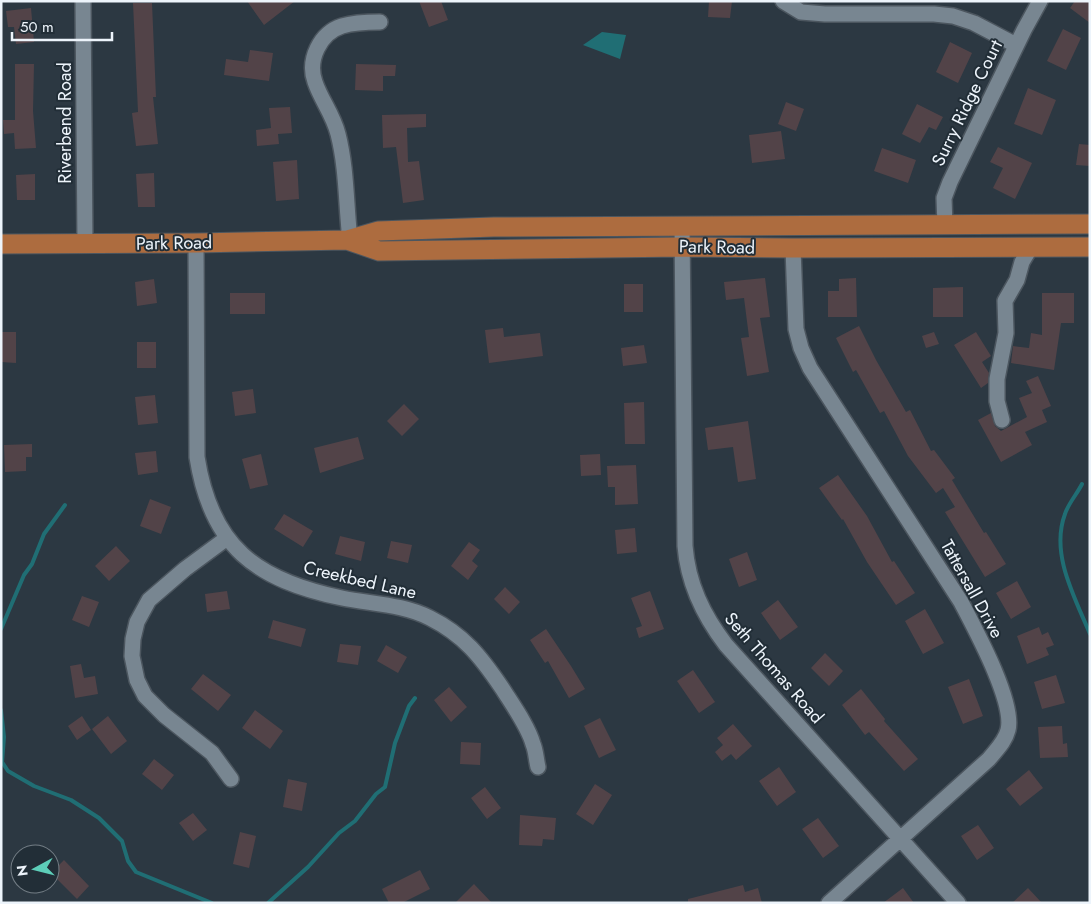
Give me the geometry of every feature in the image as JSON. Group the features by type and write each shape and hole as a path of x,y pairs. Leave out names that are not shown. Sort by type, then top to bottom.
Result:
{"main road":[{"name":"Park Road","path":"1,244 347,240 378,232 494,227 1090,224"},
{"name":"Park Road","path":"347,240 379,251 682,247 1090,247"}],"street":[{"name":"Riverbend Road","path":"83,1 85,244"},
{"path":"783,1 801,12 953,16 974,23 1016,45"},
{"name":"Surry Ridge Court","path":"945,226 944,198 950,182 1016,45 1040,1"},
{"path":"347,240 349,230 344,165 339,138 329,108 315,82 312,70 313,57 318,46 327,35 338,28 362,22 380,22"},
{"name":"Seth Thomas Road","path":"682,226 685,546 691,581 703,611 726,645 958,903"},
{"name":"Creekbed Lane","path":"196,243 198,457 201,482 209,506 227,538 251,562 280,580 342,598 401,608 418,613 450,629 477,652 507,696 533,744 538,767"},
{"path":"1002,420 997,401 997,379 1006,333 1006,301 1017,280 1022,262 1031,247"},
{"name":"Tattersall Drive","path":"793,248 794,319 801,348 810,368 961,602 982,642 1008,710 1010,721 1008,732 1002,743 989,759 829,903"},
{"path":"227,538 186,568 149,600 137,622 132,656 137,680 150,702 212,753 231,779"}],"water":[{"path":"602,32 626,35 620,59 583,45"}],"building":[{"path":"247,1 295,1 264,25"},
{"path":"419,1 441,1 448,20 429,27"},
{"path":"709,1 732,1 730,18 708,17"},
{"path":"1075,1 1090,1 1090,23 1070,8"},
{"path":"133,3 152,3 156,97 153,97 158,144 136,146 132,113 138,112"},
{"path":"31,8 34,42 16,44 14,27 8,27 6,11"},
{"path":"1063,29 1081,38 1066,70 1047,61"},
{"path":"950,42 972,53 958,83 936,72"},
{"path":"250,50 273,53 269,81 224,75 226,59 248,62"},
{"path":"15,64 34,64 33,111 36,148 15,149 14,133 4,134 3,120 15,120"},
{"path":"356,64 396,65 395,76 383,76 383,91 355,90"},
{"path":"1028,88 1056,100 1042,135 1014,124"},
{"path":"786,102 804,109 796,131 778,124"},
{"path":"917,104 943,117 936,130 929,127 920,143 902,134"},
{"path":"290,107 292,133 278,134 279,144 257,146 256,130 271,128 269,108"},
{"path":"426,114 426,127 407,128 408,162 419,161 424,200 403,203 396,147 383,148 382,115"},
{"path":"781,131 785,159 752,163 749,135"},
{"path":"1079,144 1090,145 1090,166 1076,165"},
{"path":"998,147 1032,163 1015,199 993,188 1003,168 990,162"},
{"path":"882,148 916,160 908,183 874,171"},
{"path":"297,160 299,199 276,201 273,162"},
{"path":"154,173 155,207 138,207 136,174"},
{"path":"35,174 35,200 17,200 16,175"},
{"path":"765,278 770,317 760,318 769,372 747,376 741,338 749,337 744,298 726,300 724,282"},
{"path":"856,278 857,317 828,317 828,291 839,291 839,279"},
{"path":"154,279 157,303 137,306 135,282"},
{"path":"624,284 643,284 643,312 624,312"},
{"path":"963,287 963,317 933,317 933,288"},
{"path":"230,293 265,293 265,314 230,314"},
{"path":"1042,293 1074,293 1074,323 1061,323 1054,370 1011,363 1013,346 1029,348 1031,333 1042,335"},
{"path":"859,326 906,412 910,410 931,451 934,450 955,478 952,480 984,533 986,532 1006,564 985,577 945,512 955,507 943,488 936,493 908,456 884,411 880,413 856,370 853,372 836,338"},
{"path":"503,328 504,337 540,333 543,356 489,363 485,330"},
{"path":"1,332 16,332 16,363 1,362"},
{"path":"934,332 939,344 926,348 922,336"},
{"path":"976,332 991,356 982,362 989,373 988,383 981,388 954,345"},
{"path":"137,342 156,342 156,368 137,368"},
{"path":"644,345 647,363 623,366 621,348"},
{"path":"1038,376 1051,406 1042,410 1047,422 1025,432 1032,445 1001,462 978,420 991,413 995,426 1001,431 1027,417 1019,398 1032,393 1026,381"},
{"path":"253,389 256,413 235,416 232,392"},
{"path":"155,395 158,423 138,425 135,397"},
{"path":"644,402 645,444 625,444 624,403"},
{"path":"404,404 419,419 402,436 387,421"},
{"path":"748,421 756,479 738,482 733,447 708,450 705,428"},
{"path":"358,437 364,459 320,473 314,448"},
{"path":"32,444 32,457 26,457 26,471 5,472 4,445"},
{"path":"156,451 158,472 138,475 135,453"},
{"path":"261,454 268,485 250,489 242,459"},
{"path":"600,454 601,475 581,476 580,455"},
{"path":"636,465 638,504 615,505 615,487 608,487 607,466"},
{"path":"838,475 867,516 892,562 894,561 915,593 896,605 867,562 843,519 819,488"},
{"path":"150,499 171,507 161,534 140,526"},
{"path":"284,514 313,531 303,547 274,529"},
{"path":"635,528 637,552 617,554 615,530"},
{"path":"340,536 365,542 361,561 335,554"},
{"path":"391,541 412,545 408,563 387,558"},
{"path":"469,542 480,550 472,561 478,566 468,580 451,566"},
{"path":"116,546 130,561 109,581 95,566"},
{"path":"747,552 757,580 739,587 729,559"},
{"path":"1017,581 1031,607 1011,619 996,593"},
{"path":"505,587 520,602 509,614 494,599"},
{"path":"227,591 230,609 207,612 205,594"},
{"path":"650,591 664,629 639,638 636,628 642,626 631,598"},
{"path":"82,596 99,602 89,627 72,620"},
{"path":"778,600 798,627 780,640 761,613"},
{"path":"925,609 944,643 923,654 905,621"},
{"path":"273,620 306,629 301,647 268,638"},
{"path":"1039,627 1042,635 1048,632 1054,645 1046,648 1049,655 1027,664 1017,636"},
{"path":"546,629 585,689 569,698 548,661 545,663 530,640"},
{"path":"340,644 361,646 358,665 337,662"},
{"path":"386,645 407,657 398,673 377,661"},
{"path":"825,653 843,671 829,686 811,668"},
{"path":"81,664 84,678 95,676 98,694 75,698 70,666"},
{"path":"693,670 715,702 699,713 677,681"},
{"path":"203,674 231,695 218,711 191,689"},
{"path":"1056,675 1065,703 1042,709 1034,682"},
{"path":"969,679 983,716 963,724 948,687"},
{"path":"449,687 467,707 451,722 434,700"},
{"path":"861,689 885,719 884,721 918,759 904,771 869,732 865,735 842,705"},
{"path":"255,710 283,731 270,749 242,728"},
{"path":"82,716 91,730 77,740 68,726"},
{"path":"108,716 127,741 111,754 92,729"},
{"path":"600,718 616,750 599,758 584,726"},
{"path":"733,724 752,746 736,760 731,754 722,761 715,752 723,745 717,738"},
{"path":"1062,726 1063,744 1067,743 1068,757 1040,758 1038,727"},
{"path":"461,742 481,743 480,765 460,764"},
{"path":"154,759 174,775 162,790 142,774"},
{"path":"779,767 796,792 777,806 759,781"},
{"path":"1029,770 1043,788 1020,806 1006,789"},
{"path":"288,779 307,783 302,811 283,807"},
{"path":"595,784 612,795 593,825 576,814"},
{"path":"485,787 501,808 487,819 471,798"},
{"path":"193,813 207,830 193,841 179,823"},
{"path":"520,815 556,818 554,840 543,839 542,846 519,845"},
{"path":"818,818 839,846 823,858 802,829"},
{"path":"978,825 994,848 977,860 961,836"},
{"path":"240,832 256,836 249,868 233,864"},
{"path":"64,860 89,886 77,899 60,882 60,864"},
{"path":"420,870 430,889 402,903 389,903 382,889"},
{"path":"474,884 492,903 455,903"},
{"path":"743,885 745,892 758,888 762,903 688,903 688,899"},
{"path":"903,888 914,903 883,903"},
{"path":"1028,888 1042,903 1012,903"}],"waterway":[{"path":"1082,484 1065,514 1061,529 1060,545 1066,576 1090,634"},
{"path":"1,629 44,534 65,505"},
{"path":"268,903 308,867 339,833 355,821 376,794 385,787 395,743 409,706 415,698"},
{"path":"1,710 4,737 2,762 8,771 34,786 71,800 99,818 122,841 128,861 136,872 212,903"}]}
